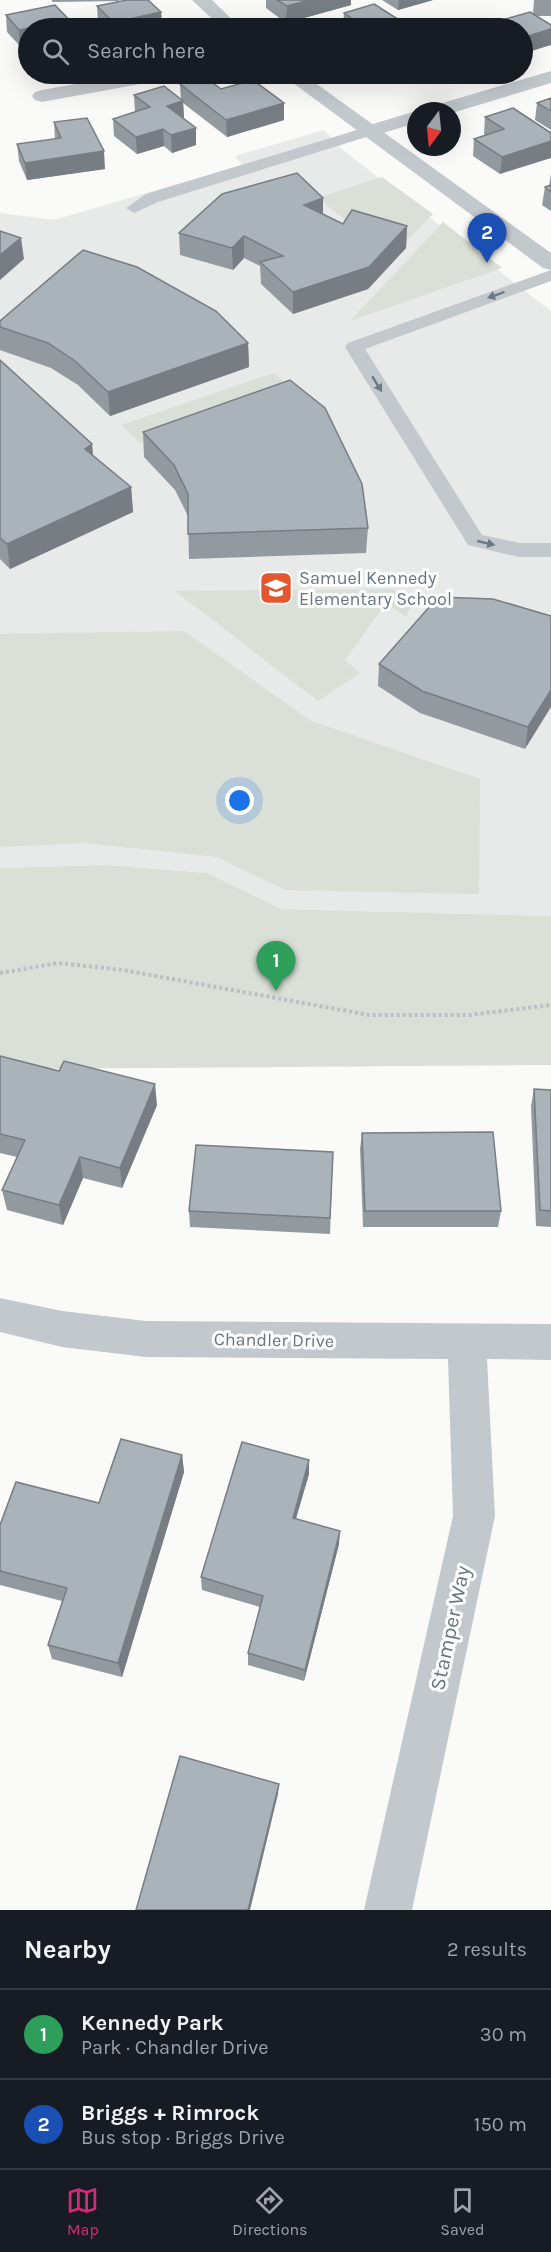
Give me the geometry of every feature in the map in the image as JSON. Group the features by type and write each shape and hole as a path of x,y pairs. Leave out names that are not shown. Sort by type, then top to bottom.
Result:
{"street":[{"path":"201,0 221,18"},
{"path":"533,82 551,77"},
{"path":"42,96 107,84"},
{"path":"305,84 551,263"},
{"path":"461,104 527,84"},
{"path":"370,131 407,120"},
{"name":"Chandler Drive","path":"0,1315 62,1329 146,1339 551,1342"},
{"name":"Stamper Way","path":"388,1910 474,1516 467,1342"}],"lane":[{"path":"135,208 152,198 370,131"},
{"path":"551,275 354,347 475,540 519,550 551,550"}],"path":[{"path":"0,973 58,963 123,970 369,1016 469,1015 551,1005"}],"shaded area":[{"name":"Samuel Kennedy Elementary School","path":"324,130 339,147 551,311 551,916 281,909 207,873 107,865 0,868 0,213 54,220 242,165 235,156"},
{"path":"382,177 433,214 409,239 345,220 318,198"},
{"path":"443,222 502,268 350,321"},
{"path":"274,373 292,389 140,443 121,425"},
{"path":"394,589 411,606 406,617 386,603 345,660 360,673 318,701 175,591"},
{"path":"184,631 311,721 480,779 479,894 285,890 217,857 85,843 0,847 0,634"},
{"path":"107,865 207,873 281,909 551,916 551,1065 0,1069 0,868"}],"building":[{"path":"127,0 148,0 161,12 134,18 109,18 97,6"},
{"path":"277,0 310,0 287,6"},
{"path":"374,4 396,18 351,18 344,13"},
{"path":"55,5 67,18 18,18 18,29 6,15"},
{"path":"530,12 551,25 551,29 533,35 533,18 509,18"},
{"path":"180,84 214,84 221,89 239,84 258,84 284,103 226,120"},
{"path":"164,86 183,101 167,106 196,128 171,135 163,129 136,137 113,119 150,107 134,95"},
{"path":"551,98 551,111 537,103"},
{"path":"513,108 551,133 551,141 502,157 474,139 504,129 485,117"},
{"path":"87,118 104,151 25,163 17,144 61,138 54,122"},
{"path":"297,173 323,198 304,205 343,224 352,210 407,226 369,267 293,292 260,262 283,256 244,236 232,248 179,233 222,194"},
{"path":"0,231 21,238 0,255"},
{"path":"83,250 137,267 216,311 248,343 108,392 75,361 48,343 0,327 0,321"},
{"path":"0,360 92,444 85,449 131,487 7,544 0,538"},
{"path":"290,380 325,408 362,484 368,528 188,534 188,494 174,465 143,432"},
{"path":"438,597 493,599 551,616 551,690 528,727 422,691 379,664"},
{"path":"0,1056 59,1071 64,1061 155,1084 120,1168 80,1157 59,1205 2,1190 25,1140 0,1134"},
{"path":"534,1089 551,1090 551,1211 540,1210"},
{"path":"493,1132 501,1211 365,1211 362,1133"},
{"path":"196,1145 333,1152 330,1218 189,1211"},
{"path":"121,1439 182,1455 118,1663 48,1645 67,1588 0,1571 0,1525 16,1482 99,1503"},
{"path":"242,1442 309,1460 293,1518 340,1531 305,1670 248,1653 263,1596 201,1577"},
{"path":"180,1756 279,1784 248,1910 136,1910"}],"place":[{"name":"Briggs + Rimrock","path":"487,263"},
{"name":"Samuel Kennedy Elementary School","path":"276,588"},
{"name":"Kennedy Park","path":"276,991"}]}
